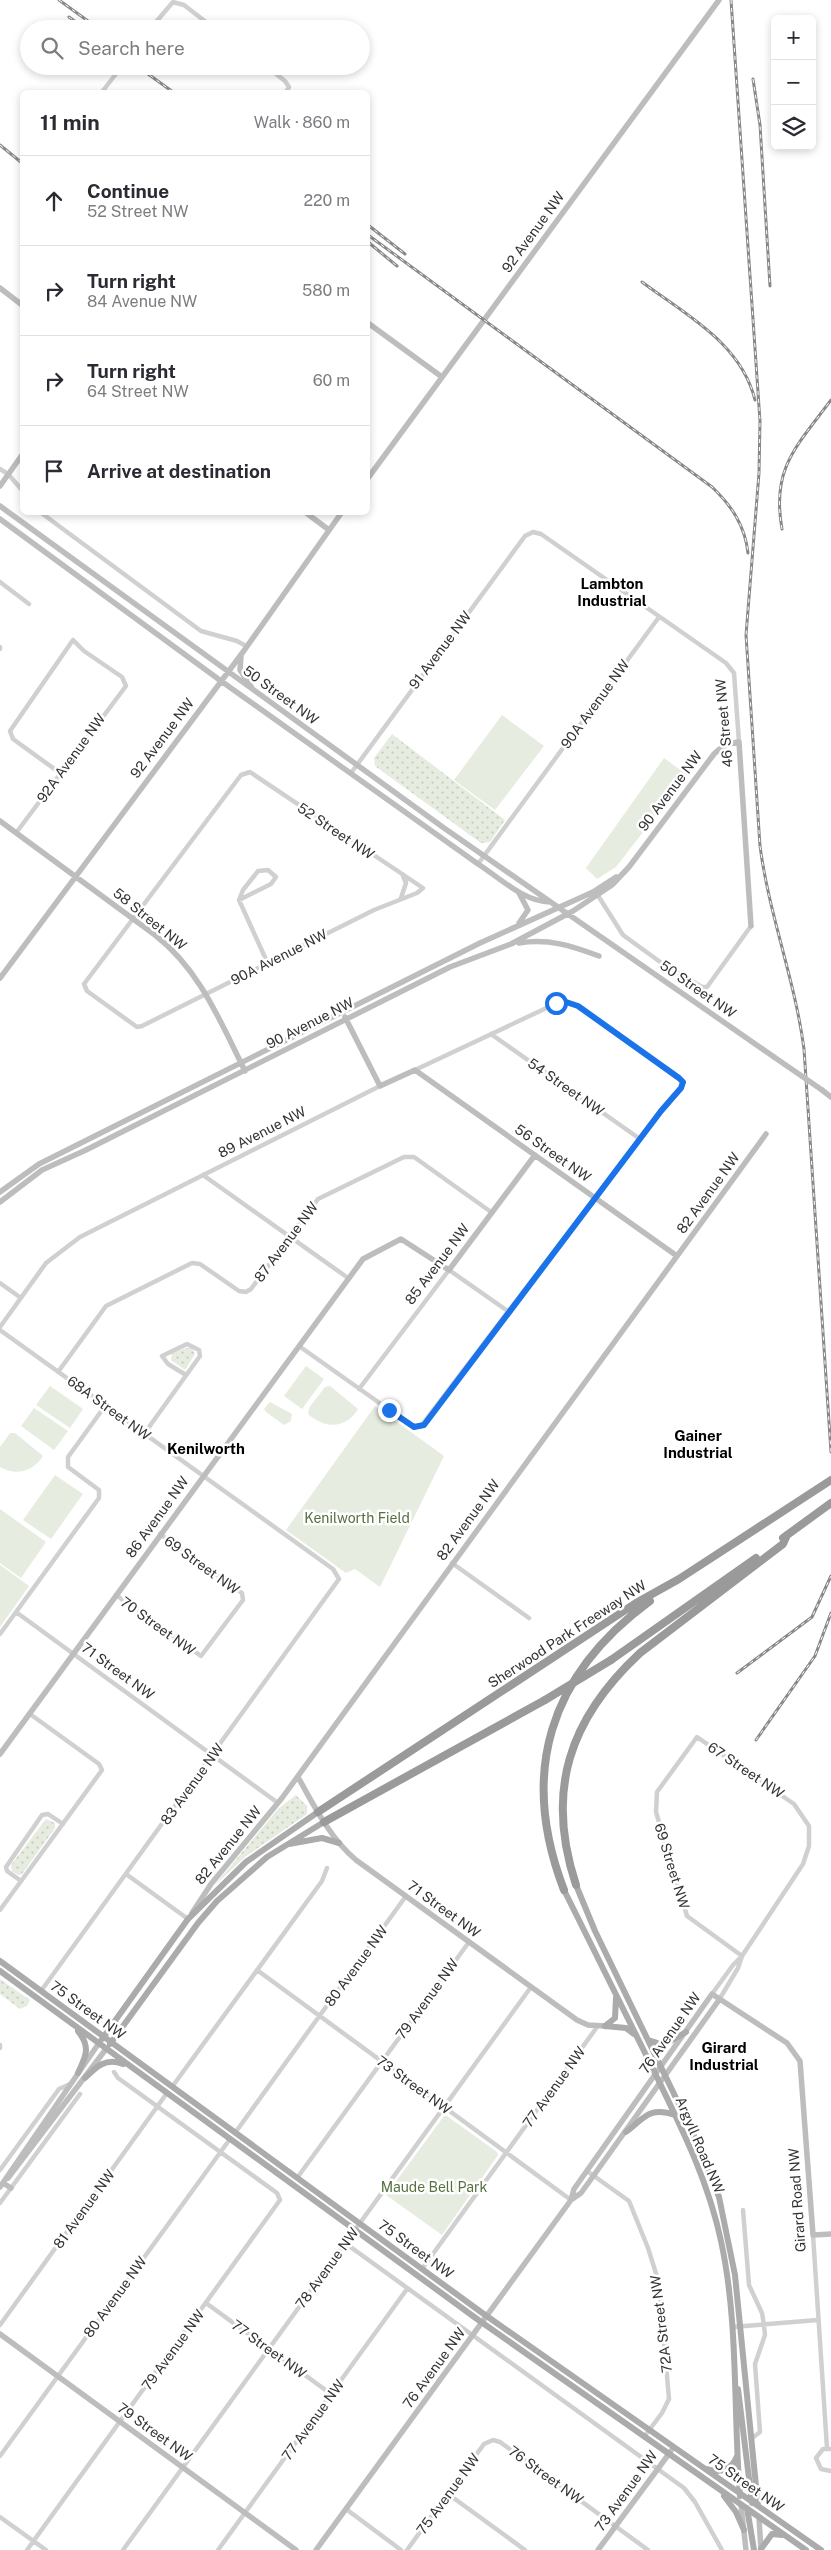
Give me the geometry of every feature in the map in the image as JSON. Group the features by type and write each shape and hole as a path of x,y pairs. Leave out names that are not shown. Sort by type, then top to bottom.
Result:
{"highway":[{"name":"Sherwood Park Freeway NW","path":"318,1812 636,1603 679,1579 831,1480"},
{"path":"324,1822 546,1700 610,1660 650,1634 831,1503"},
{"path":"576,1885 565,1838 563,1800 571,1752 593,1706 619,1673 640,1653 783,1544 787,1535"},
{"path":"564,1890 549,1846 543,1807 546,1755 562,1701 577,1673 606,1638 638,1609 679,1579"}],"main road":[{"name":"82 Avenue NW","path":"99,2043 188,1919 246,1862 318,1812"},
{"name":"82 Avenue NW","path":"106,2049 208,1911 239,1879 283,1846 324,1822"},
{"path":"283,1846 322,1838 338,1843"},
{"name":"Argyll Road NW","path":"576,1885 595,1931 705,2158 719,2197 733,2258 759,2518"},
{"name":"Argyll Road NW","path":"564,1890 675,2115 700,2172 717,2225 725,2261 732,2327 741,2505"},
{"name":"75 Street NW","path":"0,1961 422,2269 821,2550"},
{"name":"75 Street NW","path":"0,1971 483,2323 718,2490 806,2550"},
{"path":"605,2026 616,2015 616,1996"},
{"path":"72,2024 87,2046 86,2058 78,2073"},
{"path":"605,2026 626,2028 636,2035"},
{"path":"648,2040 664,2045 686,2032"},
{"path":"85,2078 97,2066 106,2062 119,2062 136,2070"},
{"path":"626,2132 650,2113 660,2111 675,2115"},
{"path":"736,2377 751,2501 759,2518"},
{"path":"701,2467 718,2472 733,2464 738,2454"},
{"path":"718,2490 736,2512 744,2530"},
{"path":"740,2494 747,2509 754,2550"},
{"path":"761,2550 772,2534 785,2536"}],"street":[{"name":"92 Avenue NW","path":"370,475 719,0"},
{"path":"158,20 173,2 184,5 203,20"},
{"path":"104,90 115,75"},
{"path":"277,75 289,87 287,90"},
{"path":"0,288 20,303"},
{"path":"370,324 442,377"},
{"path":"0,486 20,458"},
{"path":"0,470 8,474 20,488"},
{"name":"50 Street NW","path":"0,506 357,765 557,907 831,1097"},
{"name":"50 Street NW","path":"44,515 201,631 237,641 244,649"},
{"path":"309,515 329,530"},
{"name":"92 Avenue NW","path":"0,978 221,681 340,515"},
{"name":"50 Street NW","path":"0,519 221,681 478,864 516,890 537,901 550,902"},
{"name":"46 Street NW","path":"533,532 548,538 659,618 726,663 734,673 751,926"},
{"name":"91 Avenue NW","path":"351,773 522,541 533,532"},
{"path":"0,582 29,604"},
{"name":"90A Avenue NW","path":"478,864 659,618"},
{"name":"92A Avenue NW","path":"16,833 127,683 122,677 73,640 10,728 13,738 60,773"},
{"path":"244,649 240,670 256,693"},
{"name":"90 Avenue NW","path":"0,1192 39,1164 240,1063 450,967 512,944 568,914 630,867 714,754 722,745 739,742"},
{"name":"52 Street NW","path":"133,919 241,775 250,772 422,888"},
{"name":"58 Street NW","path":"0,821 133,919 177,954 206,993 244,1071"},
{"path":"238,900 270,884 276,877 268,870 258,871 238,900 268,964"},
{"path":"401,898 406,884 403,876"},
{"name":"90A Avenue NW","path":"133,919 84,984 87,991 136,1027 142,1026 401,898 417,893 422,888"},
{"path":"516,890 526,902 528,910 518,924"},
{"path":"596,893 623,935 663,964 702,987 706,987 751,926"},
{"name":"90 Avenue NW","path":"0,1202 42,1170 244,1071 518,924 596,893"},
{"path":"512,944 554,942 566,944 599,956"},
{"name":"89 Avenue NW","path":"0,1328 46,1263 80,1237 380,1086 556,1003 566,1002 578,1006 683,1082 681,1088 640,1139"},
{"path":"344,1016 380,1086"},
{"name":"54 Street NW","path":"491,1034 640,1139"},
{"name":"56 Street NW","path":"415,1070 677,1256"},
{"name":"82 Avenue NW","path":"188,1919 211,1884 298,1777 452,1562 766,1134"},
{"path":"299,1346 412,1426 419,1427 426,1422 640,1139"},
{"name":"85 Avenue NW","path":"359,1389 535,1155"},
{"name":"87 Avenue NW","path":"58,1372 106,1306 196,1262 239,1291 246,1292 251,1289 318,1199 409,1156 491,1212"},
{"path":"203,1175 348,1278"},
{"name":"86 Avenue NW","path":"0,1754 202,1475 348,1278 370,1253 401,1239 448,1270"},
{"path":"448,1270 509,1312"},
{"path":"0,1283 20,1298"},
{"name":"68A Street NW","path":"0,1328 339,1576"},
{"path":"144,1434 186,1375 201,1353 195,1347 188,1344 162,1356 168,1364 186,1375"},
{"path":"0,1634 100,1494 99,1490 68,1467 66,1463 68,1457 105,1406"},
{"name":"69 Street NW","path":"160,1534 244,1597 200,1656"},
{"path":"452,1562 529,1618"},
{"name":"83 Avenue NW","path":"41,1991 337,1584 339,1576"},
{"name":"70 Street NW","path":"116,1595 200,1656"},
{"name":"71 Street NW","path":"16,1612 278,1803"},
{"path":"0,1910 101,1771 102,1767 30,1714"},
{"name":"67 Street NW","path":"655,1807 657,1792 697,1737 794,1804"},
{"name":"71 Street NW","path":"298,1777 338,1843 356,1860 579,2022 605,2026"},
{"name":"76 Avenue NW","path":"571,2200 574,2189 662,2068 712,1994 742,1956 803,1864 809,1846 809,1826 794,1804"},
{"name":"69 Street NW","path":"655,1807 687,1916 742,1956"},
{"path":"21,1881 7,1871 6,1867 42,1815 48,1814 63,1824"},
{"path":"172,2087 322,1881 327,1868"},
{"path":"126,1874 188,1919"},
{"name":"80 Avenue NW","path":"235,2132 406,1896"},
{"name":"79 Avenue NW","path":"297,2178 469,1942"},
{"name":"76 Avenue NW","path":"316,2550 571,2200 581,2193 666,2077 719,2000 738,1968 742,1956"},
{"name":"73 Street NW","path":"257,1970 571,2200"},
{"name":"78 Avenue NW","path":"123,2550 531,1987"},
{"name":"Girard Road NW","path":"712,1994 787,2043 800,2061 829,2449 820,2452 816,2462 821,2469 831,2471"},
{"name":"77 Avenue NW","path":"422,2269 597,2026"},
{"name":"82 Avenue NW","path":"2,2185 99,2043"},
{"name":"82 Avenue NW","path":"2,2185 14,2172 106,2049"},
{"path":"114,2072 118,2078 221,2152"},
{"name":"82 Avenue NW","path":"0,2170 59,2089 70,2084"},
{"path":"0,2203 80,2094"},
{"name":"81 Avenue NW","path":"0,2325 167,2094"},
{"name":"80 Avenue NW","path":"0,2456 230,2139"},
{"name":"79 Avenue NW","path":"27,2550 280,2202 280,2197 221,2152"},
{"name":"72A Street NW","path":"588,2170 626,2198 632,2207 659,2283 669,2399 644,2437"},
{"path":"2,2185 11,2188"},
{"name":"Argyll Road NW","path":"744,2210 749,2285 762,2313 765,2335 755,2364 760,2432 751,2439"},
{"path":"813,2235 831,2234"},
{"path":"345,2244 658,2469 691,2496 722,2550"},
{"name":"77 Avenue NW","path":"218,2550 407,2289"},
{"name":"77 Street NW","path":"206,2304 331,2394"},
{"path":"732,2327 818,2320"},
{"name":"79 Street NW","path":"0,2334 296,2550"},
{"name":"75 Avenue NW","path":"407,2550 484,2444 490,2440"},
{"name":"76 Street NW","path":"490,2440 500,2442 648,2550"},
{"name":"73 Avenue NW","path":"598,2550 674,2447"},
{"path":"448,2494 525,2550"},
{"name":"Argyll Road NW","path":"741,2505 746,2550"},
{"path":"346,2509 401,2550"},
{"path":"0,2517 46,2550"},
{"name":"Argyll Road NW","path":"759,2518 761,2550"}],"green space":[{"path":"502,715 544,746 495,810 454,780"},
{"path":"392,734 505,820 490,842 481,843 375,766 374,758"},
{"path":"664,758 687,775 616,867 597,879 586,868"},
{"path":"192,1348 195,1354 185,1370 171,1360 172,1353"},
{"path":"306,1366 324,1379 302,1409 284,1396"},
{"path":"50,1386 83,1409 70,1428 36,1405"},
{"path":"330,1386 358,1409 348,1420 335,1425 321,1422 308,1414 309,1408 325,1387"},
{"path":"270,1402 292,1414 291,1421 284,1425 266,1412 264,1409"},
{"name":"Kenilworth Field","path":"375,1406 444,1456 380,1587 355,1569 346,1573 286,1530"},
{"path":"34,1408 68,1431 54,1450 21,1426"},
{"path":"10,1433 15,1433 43,1456 34,1466 18,1472 0,1467 0,1447"},
{"path":"55,1475 83,1494 51,1539 23,1520"},
{"path":"0,1509 46,1542 21,1578 0,1563"},
{"path":"0,1565 29,1586 0,1627"},
{"path":"296,1795 307,1806 307,1814 245,1857 214,1886 278,1809"},
{"path":"46,1819 55,1823 55,1828 22,1874 18,1875 12,1871 11,1865"},
{"path":"0,1979 30,2000 27,2006 20,2009 0,1994"},
{"name":"Maude Bell Park","path":"444,2116 447,2116 497,2152 498,2155 442,2235 386,2195"}],"railway":[{"path":"59,0 87,20"},
{"path":"731,0 760,421 759,473 746,635 760,846 769,897 795,998 804,1049 831,1452"},
{"path":"69,17 73,20"},
{"path":"149,75 170,90"},
{"path":"753,79 760,125 770,286"},
{"path":"0,145 20,161"},
{"path":"370,227 405,254"},
{"path":"370,236 712,487 726,502 741,525 748,553"},
{"path":"370,244 397,266"},
{"path":"642,282 710,332 725,346 738,362 748,380 755,400"},
{"path":"782,529 780,490 784,474 798,445 831,400"},
{"path":"737,1673 812,1617 831,1576"},
{"path":"756,1740 815,1656 831,1613"}],"district":[{"name":"Lambton Industrial","path":"612,592"},
{"name":"Gainer Industrial","path":"698,1444"},
{"name":"Kenilworth","path":"206,1449"},
{"name":"Girard Industrial","path":"724,2056"}],"route":[{"path":"389,1410 414,1427 424,1425 661,1111 681,1088 683,1082 679,1078 578,1006 566,1002 556,1003"}]}
